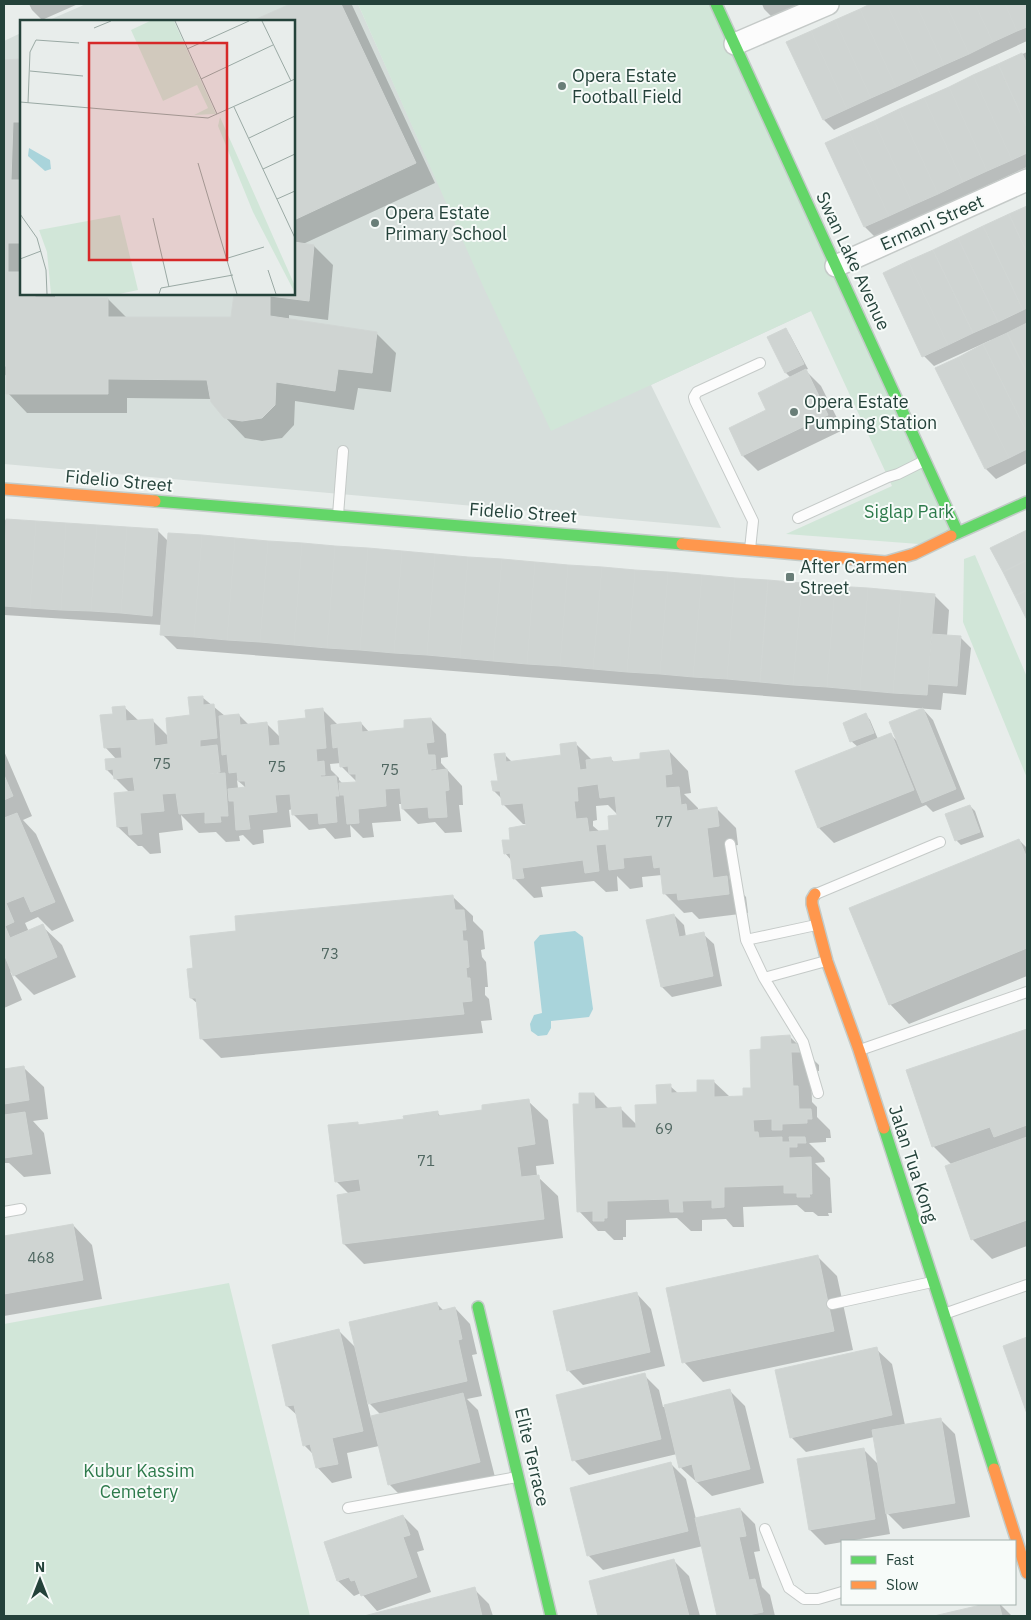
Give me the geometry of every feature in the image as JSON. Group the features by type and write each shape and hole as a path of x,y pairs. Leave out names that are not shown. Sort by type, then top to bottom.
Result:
{"street":[{"name":"Swan Lake Avenue","path":"716,4 958,533"},
{"path":"735,44 828,4"},
{"name":"Ermani Street","path":"836,266 1027,180"},
{"name":"Fidelio Street","path":"4,489 890,561 928,548 1027,502"},
{"name":"Jalan Tua Kong","path":"815,894 812,904 827,961 859,1050 1015,1540"},
{"name":"Elite Terrace","path":"478,1307 551,1616"},
{"name":"Jalan Tua Kong","path":"1017,1546 1027,1573"}],"lane":[{"path":"750,550 753,521 694,397 698,392 760,363"},
{"path":"338,516 343,451"},
{"path":"798,518 898,474 925,460"},
{"name":"Jalan Tua Kong","path":"815,894 940,842"},
{"path":"730,844 746,940 764,978 803,1042 818,1094"},
{"path":"746,940 816,925"},
{"path":"764,978 827,961"},
{"path":"859,1050 1027,992"},
{"path":"4,1212 21,1209"},
{"path":"832,1304 932,1282"},
{"path":"943,1314 1027,1285"},
{"path":"348,1508 518,1477"},
{"path":"765,1529 789,1588 804,1599 818,1599 841,1592"}],"shaded area":[{"name":"Opera Estate Primary School","path":"86,4 358,4 484,286 811,311 651,385 721,528 4,464 4,41 20,33 20,295 295,295 295,20 49,20"}],"green space":[{"path":"358,4 712,4 952,531 919,544 786,534 892,486 811,311 551,431 483,286"},
{"name":"Siglap Park","path":"975,555 1027,677 1027,778 963,622 964,559"},
{"name":"Kubur Kassim Cemetery","path":"229,1283 310,1616 4,1616 4,1324"}],"water":[{"path":"575,931 583,937 593,1009 589,1017 551,1021 551,1028 547,1035 538,1036 531,1031 530,1024 534,1015 542,1013 534,942 540,935"}],"building":[{"path":"290,4 341,4 416,163 295,220 295,20 254,20"},
{"path":"870,4 887,4 920,76 896,87 860,9"},
{"path":"887,4 916,4 944,65 920,76"},
{"path":"916,4 946,4 969,54 944,65"},
{"path":"946,4 975,4 993,42 969,54"},
{"path":"975,4 1005,4 1017,31 993,42"},
{"path":"1005,4 1027,4 1027,27 1017,31"},
{"path":"860,9 896,87 871,98 835,20"},
{"path":"835,20 871,98 847,109 811,31"},
{"path":"811,31 847,109 823,120 786,42"},
{"path":"1022,53 1027,64 1027,128 998,64"},
{"path":"20,59 20,122 13,122 11,180 20,180 20,243 8,243 8,272 20,272 20,295 108,298 108,317 231,317 234,295 295,295 295,242 314,245 309,301 270,296 270,316 377,332 372,373 338,369 335,391 276,382 275,405 262,418 242,421 224,418 211,402 207,380 108,379 108,394 6,394 6,366 4,366 4,60"},
{"path":"998,64 1027,128 1027,153 1012,160 973,75"},
{"path":"973,75 1012,160 987,171 949,87"},
{"path":"949,87 987,171 963,182 924,98"},
{"path":"924,98 963,182 938,194 899,109"},
{"path":"899,109 938,194 913,205 874,121"},
{"path":"874,121 913,205 889,216 849,132"},
{"path":"849,132 889,216 864,227 825,143"},
{"path":"1027,206 1027,253 1009,214"},
{"path":"1009,214 1027,253 1027,308 1023,310 983,226"},
{"path":"983,226 1023,310 998,322 958,238"},
{"path":"958,238 998,322 973,333 933,250"},
{"path":"933,250 973,333 948,345 908,261"},
{"path":"908,261 948,345 922,357 883,273"},
{"path":"1027,323 1027,373 1007,333"},
{"name":"Opera Estate Pumping Station","path":"786,328 804,364 785,373 767,337"},
{"path":"1007,333 1027,373 1027,433 983,344"},
{"path":"983,344 1027,433 1027,449 1009,458 959,357"},
{"path":"959,357 1009,458 985,469 935,368"},
{"name":"Opera Estate Pumping Station","path":"806,369 828,415 742,456 729,428 766,410 758,393"},
{"path":"6,519 36,521 30,608 4,606"},
{"path":"36,521 66,523 61,610 30,608"},
{"path":"66,523 97,525 91,611 61,610"},
{"path":"97,525 127,527 121,613 91,611"},
{"path":"127,527 158,529 152,616 121,613"},
{"path":"1027,530 1027,560 1003,572 990,548"},
{"path":"168,533 202,535 194,637 160,635"},
{"path":"202,535 235,538 227,640 194,637"},
{"path":"235,538 268,541 260,642 227,640"},
{"path":"268,541 302,543 294,645 260,642"},
{"path":"302,543 335,546 327,648 294,645"},
{"path":"335,546 368,548 360,650 327,648"},
{"path":"368,548 402,551 394,653 360,650"},
{"path":"402,551 435,554 427,655 394,653"},
{"path":"435,554 468,557 460,658 427,655"},
{"path":"468,557 502,559 493,661 460,658"},
{"path":"502,559 535,562 527,664 493,661"},
{"path":"1027,560 1027,590 1015,596 1003,572"},
{"path":"535,562 568,565 560,666 527,664"},
{"path":"568,565 602,567 593,669 560,666"},
{"path":"602,567 635,570 627,672 593,669"},
{"path":"635,570 668,572 660,674 627,672"},
{"path":"668,572 702,575 693,677 660,674"},
{"path":"702,575 735,578 727,679 693,677"},
{"path":"735,578 768,580 760,682 727,679"},
{"path":"768,580 802,583 793,685 760,682"},
{"path":"802,583 835,586 827,687 793,685"},
{"path":"835,586 868,588 860,690 827,687"},
{"path":"868,588 901,591 893,693 860,690"},
{"path":"1027,590 1027,620 1015,596"},
{"path":"901,591 935,594 927,695 893,693"},
{"path":"931,634 961,636 957,686 928,684"},
{"path":"203,696 203,705 214,704 217,738 200,740 200,747 217,745 220,772 210,774 225,773 228,816 220,816 221,822 205,823 205,812 179,814 176,793 162,794 164,811 140,813 142,834 129,835 128,826 117,827 114,793 135,791 133,777 114,779 113,769 106,770 105,759 122,758 121,747 104,748 100,715 113,714 112,707 125,706 126,721 153,719 155,746 168,744 166,718 190,715 188,697"},
{"path":"323,708 326,748 316,749 317,762 324,761 325,775 320,775 321,777 336,776 339,796 335,796 337,822 319,824 318,813 292,815 290,794 275,795 277,812 248,815 250,829 236,830 234,801 229,801 228,789 246,787 245,781 238,781 237,772 229,773 227,754 222,755 219,716 239,714 240,725 267,722 269,746 280,745 278,721 306,718 305,710"},
{"path":"923,708 956,789 922,803 889,722"},
{"path":"866,713 874,733 850,742 843,723"},
{"path":"431,718 434,742 426,743 428,755 435,755 436,769 431,769 431,771 447,769 449,790 445,791 447,817 429,818 428,807 402,809 400,788 385,789 386,806 358,809 359,823 347,824 344,795 340,795 339,783 356,782 356,774 349,774 348,766 340,767 338,747 333,748 331,725 361,722 362,732 404,728 404,720"},
{"path":"891,733 914,790 818,828 795,771"},
{"path":"576,742 580,770 587,769 586,760 611,757 612,762 640,759 640,753 669,750 672,774 665,775 666,788 679,787 681,805 686,804 687,811 717,807 719,826 707,828 713,878 727,876 729,894 678,900 677,893 663,894 660,867 654,868 652,855 623,858 624,868 609,870 606,844 596,845 599,871 585,873 583,860 522,868 524,878 513,879 510,853 504,854 502,840 510,840 509,828 526,825 523,803 502,805 500,791 493,791 491,781 498,781 494,754 505,753 506,762 561,755 560,744","holes":["598,784 600,798 615,796 617,815 608,816 609,830 589,832 587,818 576,819 574,801 578,801 577,787"]},
{"path":"4,775 13,796 4,800"},
{"path":"970,805 980,832 955,841 945,814"},
{"path":"17,813 55,902 31,912 24,896 6,903 14,922 5,926 10,938 43,924 57,957 13,976 4,954 4,818"},
{"path":"1019,839 1027,858 1027,948 889,1005 849,908"},
{"path":"453,895 455,910 464,910 466,930 462,930 463,941 467,941 469,967 466,968 467,978 470,978 472,1001 462,1002 464,1014 200,1039 196,998 190,998 187,969 193,968 190,936 236,931 235,916"},
{"path":"674,914 679,937 704,932 713,976 661,987 646,920"},
{"path":"1027,1029 1027,1125 994,1137 990,1127 932,1147 906,1070"},
{"path":"790,1035 791,1044 800,1044 800,1052 791,1052 793,1086 798,1086 799,1109 811,1109 812,1119 807,1119 807,1123 782,1124 782,1130 772,1130 772,1119 753,1120 754,1132 758,1132 759,1138 782,1137 782,1142 790,1142 789,1137 805,1137 806,1143 797,1143 797,1147 789,1147 789,1158 811,1157 812,1194 809,1194 810,1197 797,1197 797,1193 784,1193 784,1185 724,1187 724,1207 712,1208 712,1200 682,1201 683,1212 670,1212 669,1199 607,1201 607,1218 604,1218 604,1221 593,1221 593,1211 577,1212 573,1104 579,1104 579,1093 594,1093 595,1109 621,1107 622,1128 636,1128 635,1105 657,1104 656,1085 671,1084 671,1093 697,1092 697,1080 714,1080 714,1097 743,1096 743,1088 751,1088 750,1050 761,1049 761,1037"},
{"path":"24,1066 29,1100 4,1104 4,1069"},
{"path":"529,1099 535,1144 517,1147 521,1177 539,1175 544,1219 343,1244 337,1195 361,1191 359,1179 335,1182 328,1125 358,1122 358,1125 404,1119 403,1116 438,1111 438,1116 482,1110 482,1105"},
{"path":"25,1112 32,1154 4,1158 4,1115"},
{"path":"1027,1137 1027,1220 971,1240 945,1166"},
{"path":"73,1224 83,1280 4,1294 4,1236"},
{"path":"818,1255 834,1331 682,1363 666,1288"},
{"path":"637,1292 650,1352 567,1371 553,1311"},
{"path":"437,1302 439,1311 455,1307 462,1339 458,1340 467,1381 368,1404 349,1322"},
{"path":"339,1329 363,1431 332,1438 338,1464 316,1468 310,1444 303,1446 294,1405 286,1406 272,1345"},
{"path":"1027,1337 1027,1414 1003,1346"},
{"path":"877,1347 892,1415 790,1438 775,1370"},
{"path":"645,1373 661,1439 572,1461 556,1395"},
{"path":"730,1389 750,1469 696,1482 692,1464 679,1468 664,1405"},
{"path":"463,1393 480,1462 388,1485 371,1416"},
{"path":"941,1418 955,1503 886,1514 872,1430"},
{"path":"864,1448 875,1519 809,1530 797,1459"},
{"path":"671,1462 688,1531 587,1556 570,1488"},
{"path":"740,1508 746,1536 739,1537 749,1580 755,1579 763,1612 744,1616 717,1616 695,1518"},
{"path":"403,1515 410,1535 403,1537 417,1577 361,1596 355,1580 351,1581 349,1577 337,1581 324,1542"},
{"path":"674,1559 689,1616 598,1616 589,1581"},
{"path":"475,1587 482,1616 364,1616"},
{"path":"981,1605 999,1605 1002,1616 934,1616"}],"traffic: fast":[{"path":"716,4 958,533"},
{"path":"155,501 682,544"},
{"path":"951,536 1027,502"},
{"path":"884,1128 994,1469"},
{"path":"478,1307 551,1616"}],"traffic: slow":[{"path":"4,489 155,501"},
{"path":"682,544 886,562 914,554 951,536"},
{"path":"815,894 812,904 827,961 859,1050 884,1128"},
{"path":"994,1469 1027,1573"}],"place":[{"name":"Opera Estate Football Field","path":"562,86"},
{"name":"Opera Estate Primary School","path":"375,223"},
{"name":"Opera Estate Pumping Station","path":"794,412"},
{"name":"After Carmen Street","path":"790,577"}]}
